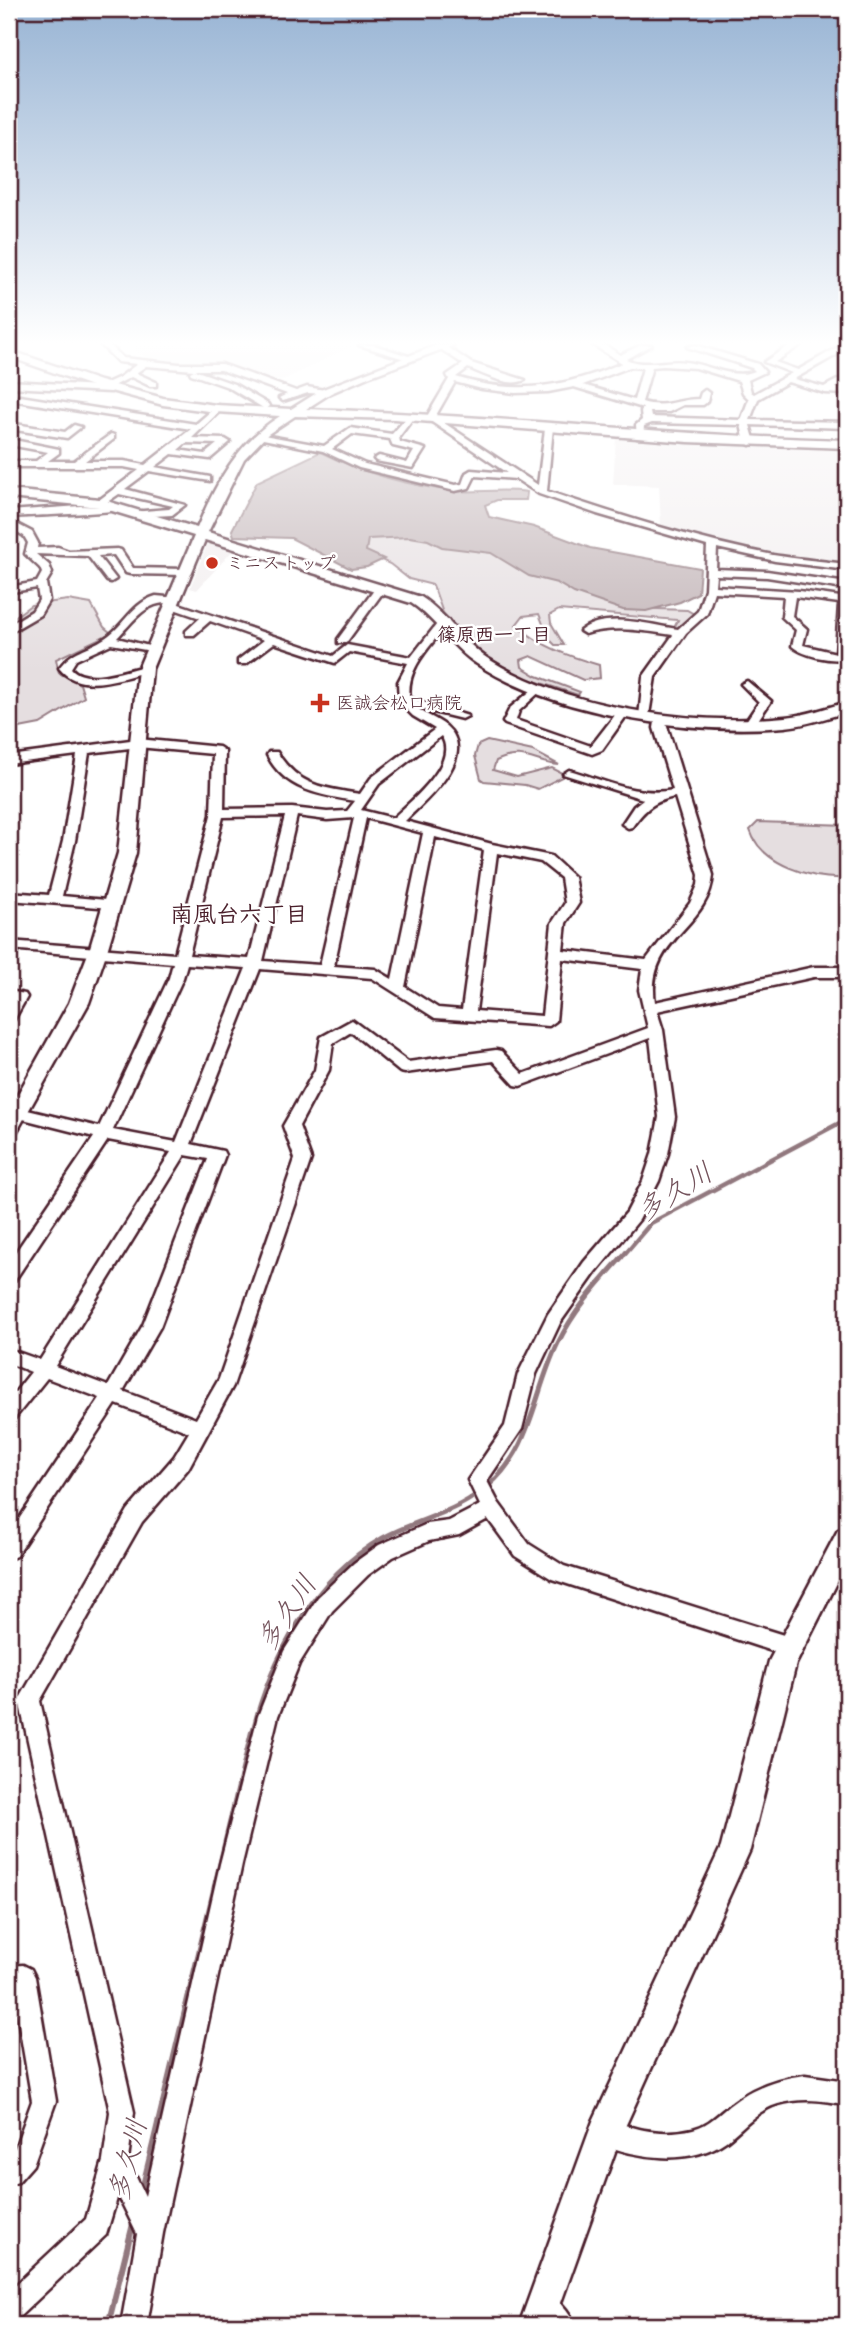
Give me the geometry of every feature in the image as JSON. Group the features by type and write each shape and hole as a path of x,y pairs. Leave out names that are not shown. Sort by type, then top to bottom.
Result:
{"street":[{"path":"39,463 52,454"},
{"path":"78,462 89,454"},
{"path":"100,503 167,454"},
{"path":"184,454 207,457 211,454"},
{"path":"9,1128 79,1003 98,950 128,853 145,669 201,534 242,454"},
{"path":"334,454 362,466 455,488 466,486 471,472 519,477"},
{"path":"379,459 411,466 417,454"},
{"path":"484,454 542,492 600,512 712,544 775,558 847,567"},
{"path":"542,492 547,454"},
{"path":"9,464 124,464 207,479"},
{"path":"119,491 180,505 172,512 134,514"},
{"path":"9,494 100,503 416,600 444,622 483,662 521,682 623,712 660,718 750,724 787,722 847,707"},
{"path":"9,514 116,508"},
{"path":"9,523 28,534 33,543 32,556 45,567 47,573 42,584 44,600 36,613 9,630"},
{"path":"643,715 649,677 681,633 703,612 710,589 712,544"},
{"path":"31,551 117,552 130,571 185,572"},
{"path":"91,553 111,579"},
{"path":"711,572 767,574 847,586"},
{"path":"12,589 42,584"},
{"path":"342,641 381,588"},
{"path":"710,589 846,596 842,657 804,650 797,646 802,629 787,617 790,594"},
{"path":"145,669 83,680 69,674 65,668 69,661 110,640 144,604 156,600 173,603 335,660 347,648 415,661"},
{"path":"190,633 208,617"},
{"path":"396,822 433,786 451,759 451,740 443,729 415,715 405,702 402,687 415,661 444,622"},
{"path":"585,631 598,626 615,625 681,633"},
{"path":"242,662 272,639"},
{"path":"110,640 153,650"},
{"path":"747,684 765,701 750,724"},
{"path":"538,688 514,710 509,722 592,750 598,747 623,712"},
{"path":"405,702 462,716"},
{"path":"660,718 660,728 706,875 706,886 696,904 648,965 645,981 656,1030 667,1117 660,1154 651,1181 633,1216 590,1267 554,1320 527,1374 513,1429 477,1480 488,1503 522,1550 559,1573 790,1647"},
{"path":"326,970 356,814 363,798 375,781 443,729"},
{"path":"9,1275 104,1134 176,978 217,813 219,751 138,743 84,749 10,764"},
{"path":"54,900 69,841 84,749"},
{"path":"273,755 278,768 305,785 363,798"},
{"path":"569,774 623,792 654,797 681,792"},
{"path":"628,824 638,809 654,797"},
{"path":"9,945 375,974 435,1013 549,1021 559,923 572,903 567,877 546,859 356,814 327,816 292,812 217,813"},
{"path":"9,1413 44,1369 182,1147 255,964 292,812"},
{"path":"397,989 430,831"},
{"path":"468,1015 491,848"},
{"path":"9,896 112,904"},
{"path":"557,954 648,965"},
{"path":"649,1008 814,972 847,972"},
{"path":"9,996 20,997 9,1017"},
{"path":"9,2309 97,2226 115,2161 122,2112 29,1700 135,1516 181,1463 227,1381 303,1158 291,1126 322,1070 326,1041 352,1025 405,1068 496,1055 520,1081 656,1030"},
{"path":"9,1550 111,1396 151,1327 217,1154 104,1134 19,1114"},
{"path":"9,1356 200,1428"},
{"path":"134,2325 145,2223 248,1787 268,1716 291,1658 325,1604 361,1569 386,1551 427,1533 452,1529 488,1503"},
{"path":"547,2318 605,2133 735,1850 783,1661 847,1538"},
{"path":"9,1977 23,1977 44,2101 24,2156 9,2173"},
{"path":"605,2133 655,2146 708,2138 743,2109 776,2090 824,2087 847,2093"},
{"path":"115,2161 145,2223"}],"shaded area":[{"path":"316,454 325,454 369,472 421,486 456,491 527,492 526,500 497,500 485,505 489,517 534,527 590,548 700,568 698,593 680,602 646,611 623,610 574,593 557,583 529,576 491,553 442,547 428,540 410,537 368,539 366,551 384,559 367,567 351,569 291,538 234,536 232,530 257,482"},
{"path":"615,454 846,454 847,562 772,555 661,526 659,486 613,484"},
{"path":"376,535 415,536 492,551 630,608 687,610 694,614 678,630 673,630 678,620 559,610 550,615 551,623 564,645 555,645 549,639 539,614 523,616 516,625 536,639 566,654 599,665 600,678 583,680 531,656 521,660 522,667 537,676 580,692 578,695 522,677 480,652 443,613 433,585 409,579 390,564 364,552 366,538"},
{"path":"214,542 234,549 197,590 190,588 207,545"},
{"path":"68,600 91,604 104,627 111,633 56,659 59,673 80,684 84,697 40,724 9,730 9,621 31,605"},
{"path":"487,741 533,751 559,765 514,756 496,761 493,770 517,777 552,768 562,773 562,777 538,789 484,781 481,779 475,756 478,745"},
{"path":"758,822 847,825 847,878 804,873 777,861 765,853 750,830"}],"waterway":[{"name":"多久川","path":"621,1258 651,1223 847,1119"},
{"name":"多久川","path":"487,1487 502,1472 523,1438 550,1362 571,1319 622,1257"},
{"name":"多久川","path":"252,1734 270,1678 283,1650 298,1623 336,1575 358,1555 383,1538 445,1512 480,1492"},
{"name":"多久川","path":"141,2194 252,1732"},
{"name":"多久川","path":"108,2325 134,2220"}],"place":[{"name":"ミニストップ","path":"212,563"},
{"name":"医誠会松口病院","path":"320,703"}],"district":[{"name":"篠原西一丁目","path":"494,634"},
{"name":"南風台六丁目","path":"239,914"}]}
